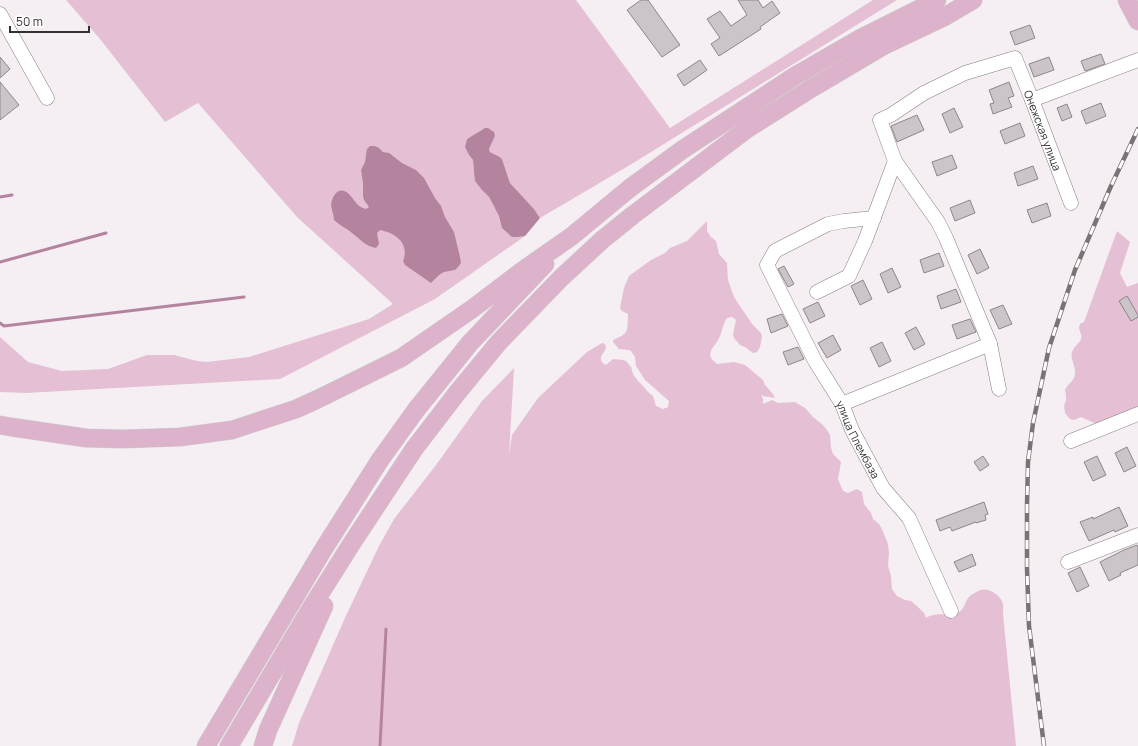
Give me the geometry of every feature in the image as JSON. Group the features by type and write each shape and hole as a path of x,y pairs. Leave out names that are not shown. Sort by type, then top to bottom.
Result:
{"main road":[{"path":"0,425 86,438 160,438 232,430 258,422 318,399 401,358 472,309 522,271 572,236 630,188 682,150 795,76 861,38 937,0"},
{"path":"229,746 311,608 414,449 499,342 561,278 602,240 664,191 747,129 883,46 944,17 973,0"},
{"path":"1127,0 1138,21"},
{"path":"206,746 323,550 380,460 416,410 470,344 572,236"},
{"path":"263,746 268,730 352,544"}],"street":[{"path":"0,14 47,98"},
{"name":"Онежская улица","path":"895,161 880,120 891,115 924,93 965,73 1015,58 1071,203"},
{"path":"1032,100 1138,60"},
{"path":"817,292 849,276 865,241 895,161"},
{"path":"895,161 938,222 946,238 990,344 1000,389"},
{"name":"улица Плембаза","path":"874,218 828,224 775,251 767,265 815,361 842,404 852,430 882,488 909,518 951,611"},
{"path":"842,404 990,344"},
{"path":"1071,441 1138,414"},
{"path":"1068,562 1138,535"}],"shaded area":[{"path":"66,0 576,0 670,128 873,0 897,0 630,165 540,218 534,209 510,183 502,159 490,152 489,149 495,136 481,130 467,139 466,149 473,160 475,181 489,197 494,207 515,237 525,236 435,299 280,379 26,393 0,392 0,337 28,362 62,371 108,369 147,355 174,355 207,362 249,357 369,319 393,304 297,217 198,103 165,122 100,39"},
{"path":"485,128 488,128 494,132 495,136 489,149 490,152 502,159 510,183 534,209 540,218 525,236 512,237 502,228 499,216 489,197 475,181 473,160 465,147 467,139"},
{"path":"370,146 375,146 383,152 389,153 402,163 416,170 424,178 441,206 445,217 454,232 461,263 455,270 444,272 431,283 405,265 403,261 405,249 400,240 396,237 386,231 380,230 377,233 379,244 376,248 372,247 334,220 331,204 334,195 340,191 346,192 361,207 366,209 369,207 363,196 361,170 365,162 367,149"},
{"path":"707,221 707,231 716,241 719,254 727,263 728,280 734,297 752,324 761,333 762,337 760,347 757,352 753,353 740,345 734,338 733,334 736,320 732,317 727,318 718,340 711,350 711,357 717,364 734,362 745,365 763,380 775,398 763,396 761,394 763,404 772,400 778,403 795,402 805,408 827,430 830,435 833,454 841,462 838,479 843,491 848,493 857,489 862,492 864,504 871,513 873,519 882,529 888,544 888,566 891,576 892,589 897,596 911,601 924,613 926,618 934,615 951,614 961,611 970,596 981,590 990,591 1000,598 1003,603 1016,746 292,746 299,723 344,620 379,546 394,519 436,465 482,401 514,368 509,455 512,435 538,398 587,352 602,343 605,344 606,348 601,357 601,361 603,363 606,365 613,359 626,361 631,367 633,374 638,381 653,396 656,406 663,409 668,407 669,401 645,380 636,366 635,357 631,351 619,349 613,340 625,333 627,328 628,314 620,308 624,288 629,276 651,260 665,253 670,248 687,241"},
{"path":"1117,231 1130,242 1120,273 1127,287 1138,283 1138,410 1099,425 1081,417 1074,420 1070,419 1065,413 1065,390 1075,376 1072,352 1081,339 1079,328 1080,324 1084,322"}],"building":[{"path":"641,0 648,0 680,45 662,57 627,10"},
{"path":"738,0 758,0 763,8 772,1 780,13 760,27 761,29 719,56 711,44 720,38 707,19 720,11 731,26 747,15"},
{"path":"1030,25 1035,38 1015,45 1010,32"},
{"path":"1101,54 1105,64 1085,71 1081,61"},
{"path":"0,57 10,69 0,78"},
{"path":"1049,57 1054,70 1034,77 1029,64"},
{"path":"700,60 707,70 684,86 677,75"},
{"path":"0,82 19,105 0,120"},
{"path":"1009,82 1014,96 1008,98 1012,107 993,114 990,104 994,103 989,90"},
{"path":"1101,103 1106,116 1086,124 1081,111"},
{"path":"1067,104 1072,117 1062,121 1057,108"},
{"path":"954,108 963,127 950,133 942,114"},
{"path":"917,115 924,130 897,142 891,126"},
{"path":"1020,123 1025,136 1005,144 1000,131"},
{"path":"952,155 957,168 937,176 932,162"},
{"path":"1033,166 1038,179 1018,186 1014,173"},
{"path":"970,200 975,213 955,221 950,208"},
{"path":"1047,203 1051,216 1032,223 1027,210"},
{"path":"980,249 989,268 977,274 968,255"},
{"path":"939,253 944,266 924,273 920,260"},
{"path":"784,266 794,284 788,287 778,269"},
{"path":"892,268 901,287 888,293 880,274"},
{"path":"863,280 872,299 860,305 851,286"},
{"path":"956,289 961,302 941,309 937,296"},
{"path":"1127,296 1138,315 1138,317 1131,321 1119,301"},
{"path":"818,302 825,316 810,323 803,309"},
{"path":"1003,305 1012,324 999,329 990,310"},
{"path":"782,314 788,326 771,333 767,319"},
{"path":"970,319 976,332 957,339 952,325"},
{"path":"916,327 925,344 914,350 905,333"},
{"path":"833,335 841,350 827,358 818,343"},
{"path":"882,342 891,361 879,367 870,348"},
{"path":"798,347 804,359 788,365 783,352"},
{"path":"1127,447 1136,466 1124,472 1115,453"},
{"path":"983,456 989,465 980,471 974,462"},
{"path":"1097,456 1106,475 1093,481 1084,462"},
{"path":"984,502 988,514 985,515 986,520 952,531 950,527 940,531 936,520"},
{"path":"1119,507 1128,526 1115,532 1114,530 1089,541 1080,522 1093,517 1093,519"},
{"path":"1137,545 1138,565 1120,573 1121,575 1109,581 1100,562"},
{"path":"972,554 976,565 959,572 954,562"},
{"path":"1080,567 1089,586 1077,592 1068,573"}],"waterway":[{"path":"0,197 12,195"},
{"path":"0,262 106,233"},
{"path":"0,323 4,326 244,297"},
{"path":"380,746 386,629"}],"railway":[{"path":"1044,746 1029,626 1027,568 1028,462 1033,423 1049,348 1075,270 1111,186 1138,129"}]}
